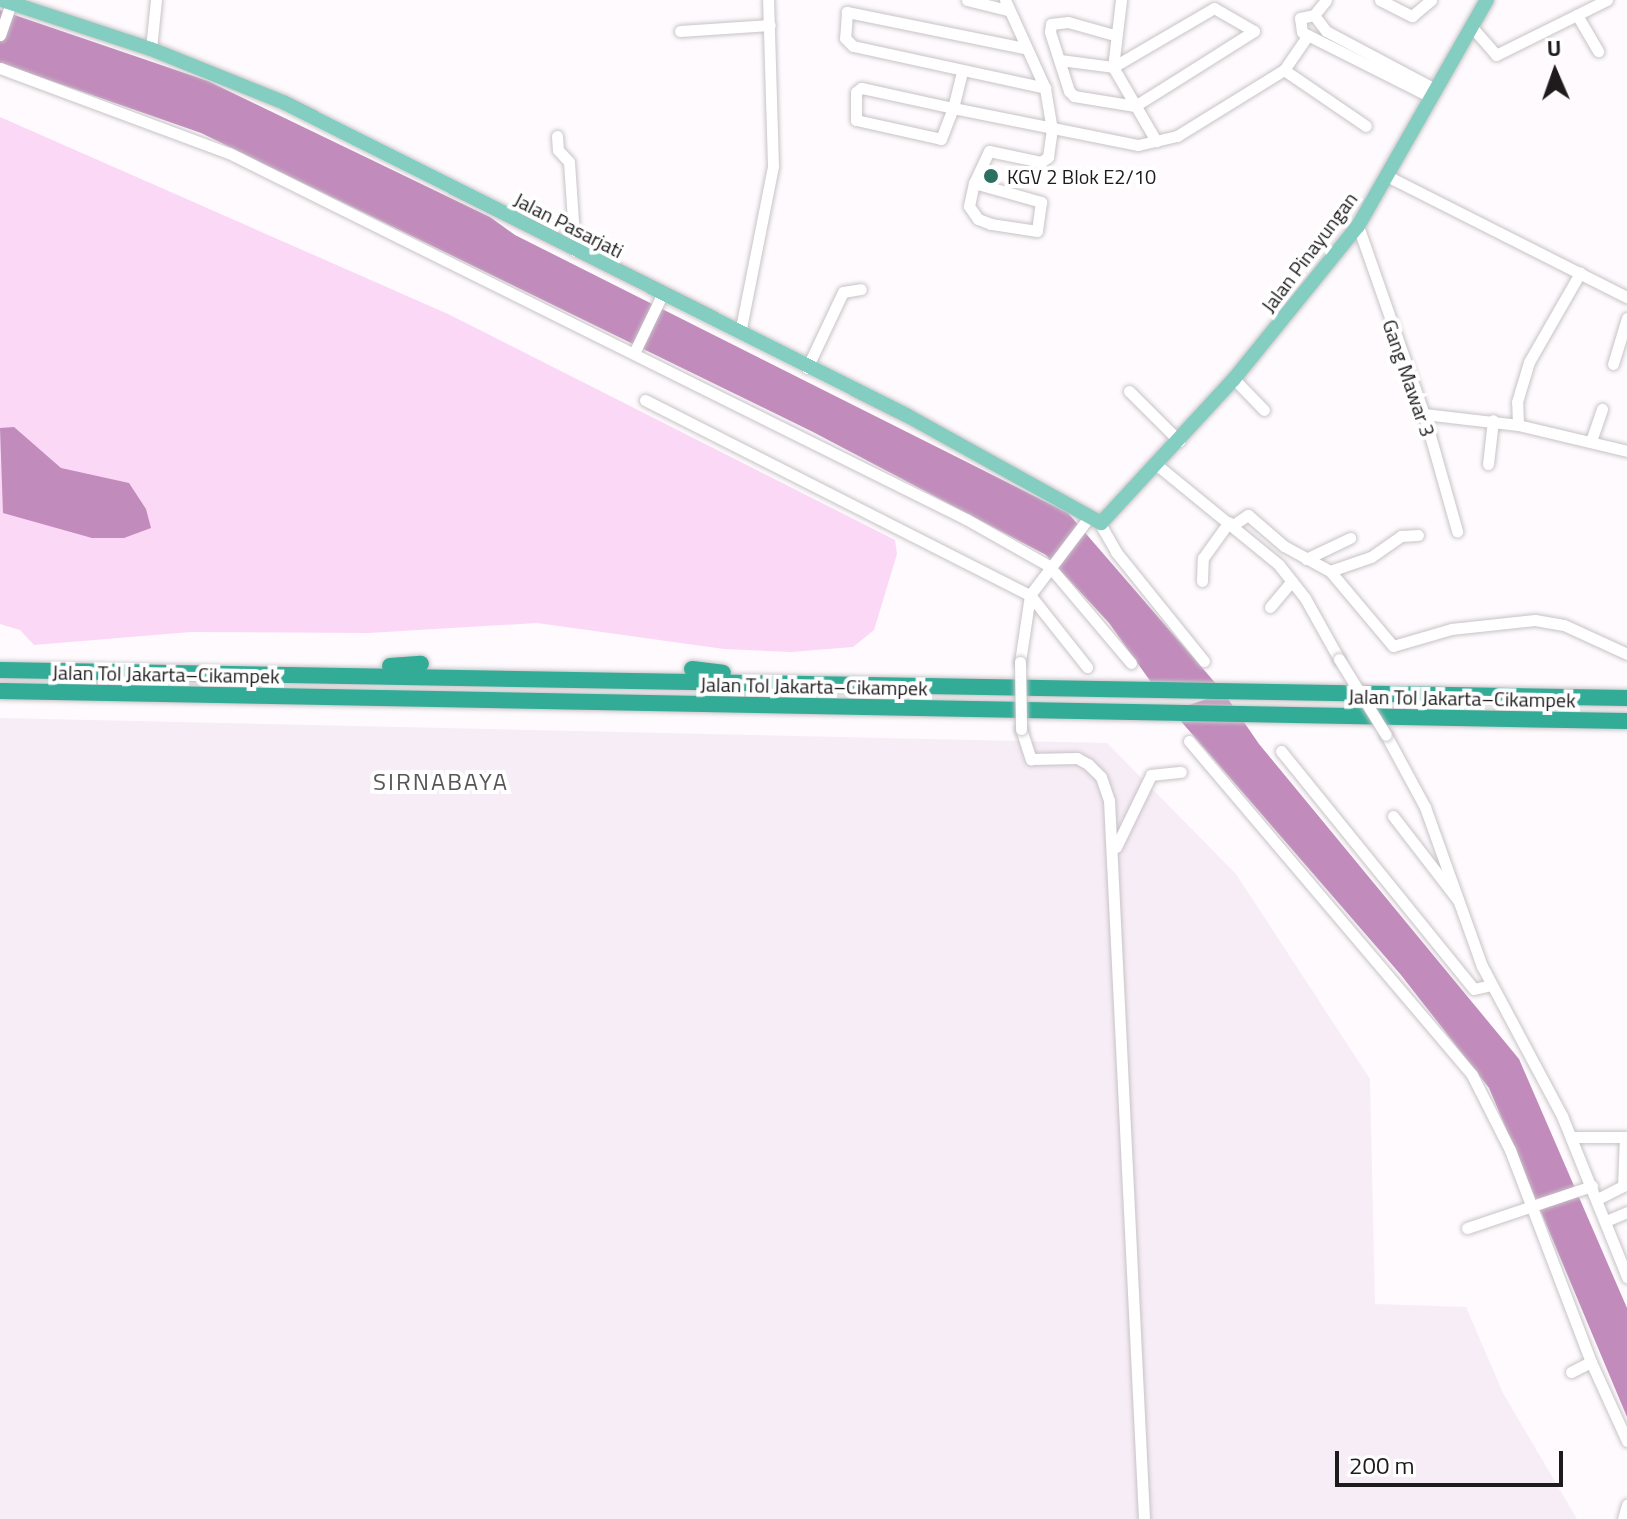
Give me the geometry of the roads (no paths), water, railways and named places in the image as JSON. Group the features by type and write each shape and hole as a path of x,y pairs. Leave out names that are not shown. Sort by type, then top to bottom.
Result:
{"highway":[{"path":"297,674 421,664"},
{"path":"692,669 781,683"},
{"name":"Jalan Tol Jakarta–Cikampek","path":"0,670 1627,698"},
{"name":"Jalan Tol Jakarta–Cikampek","path":"0,691 1627,721"}],"main road":[{"name":"Jalan Pinayungan","path":"1093,521 1157,465 1179,441 1234,379 1358,226 1487,0"},
{"name":"Jalan Pasarjati","path":"11,4 151,49 271,97 575,251 660,300 740,333 908,416 1093,521"}],"street":[{"path":"151,49 156,0"},
{"path":"740,333 773,166 768,0"},
{"path":"967,0 1006,5 1045,88 1052,130 1045,161 989,151 974,183 969,206 978,219 1029,233 1037,231 1041,202 974,183"},
{"path":"1121,0 1114,35 1113,67 1156,141"},
{"path":"1314,15 1326,0"},
{"path":"1380,0 1412,16 1431,0"},
{"path":"1471,26 1496,55 1577,15 1588,4 1607,0"},
{"path":"0,35 11,4"},
{"path":"1060,60 1113,67 1214,8 1253,27 1252,34 1135,106 1074,96 1060,60 1050,32 1054,21 1114,35"},
{"path":"1024,48 847,12 846,43 962,72 1045,88"},
{"path":"1314,15 1304,15 1299,23 1308,35 1328,38 1433,93"},
{"path":"1314,15 1328,38"},
{"path":"1577,15 1598,51"},
{"path":"680,31 770,25"},
{"path":"962,72 953,108 941,139 856,120 856,92 861,88 953,108 1052,130 1118,143 1156,141 1177,136 1284,70 1308,35"},
{"path":"0,68 229,153 469,276 637,345 1051,563 1131,663"},
{"path":"1284,70 1366,126"},
{"path":"557,136 558,150 569,162 575,251"},
{"path":"1387,176 1627,297"},
{"name":"Gang Mawar 3","path":"1358,226 1424,414 1457,531"},
{"path":"1518,425 1517,402 1529,362 1580,273"},
{"path":"807,368 843,292 861,289"},
{"path":"637,345 660,300"},
{"path":"1613,364 1627,318"},
{"path":"1234,379 1264,410"},
{"path":"1129,391 1179,441"},
{"path":"645,400 1030,595 1087,667"},
{"path":"1591,441 1602,409"},
{"path":"1424,414 1493,420 1627,451"},
{"path":"1488,464 1493,420"},
{"path":"1157,465 1231,523 1292,581 1386,735 1425,807 1491,985 1571,1137 1587,1188 1598,1199 1624,1262 1627,1277"},
{"path":"1202,581 1203,558 1231,523 1248,515 1306,559 1330,571 1393,646 1451,629 1535,620 1564,625 1627,654"},
{"path":"1144,1519 1114,852 1109,800 1099,773 1077,758 1031,759 1021,729 1020,662 1030,595 1051,563 1093,521 1204,661"},
{"path":"1330,571 1371,557 1401,536 1418,535"},
{"path":"1306,559 1350,538"},
{"path":"1270,607 1292,581"},
{"path":"1189,741 1472,1075 1538,1206 1591,1362 1627,1441"},
{"path":"1281,751 1474,989 1491,985"},
{"path":"1114,852 1147,780 1156,773 1181,772"},
{"path":"1393,816 1459,901"},
{"path":"1571,1137 1626,1133 1623,1186 1598,1199"},
{"path":"1467,1228 1587,1188"},
{"path":"1606,1221 1627,1212"},
{"path":"1571,1372 1591,1362"},
{"path":"1623,1519 1627,1505"}],"place":[{"name":"KGV 2 Blok E2/10","path":"991,176"}],"district":[{"name":"SIRNABAYA","path":"441,782"}]}
